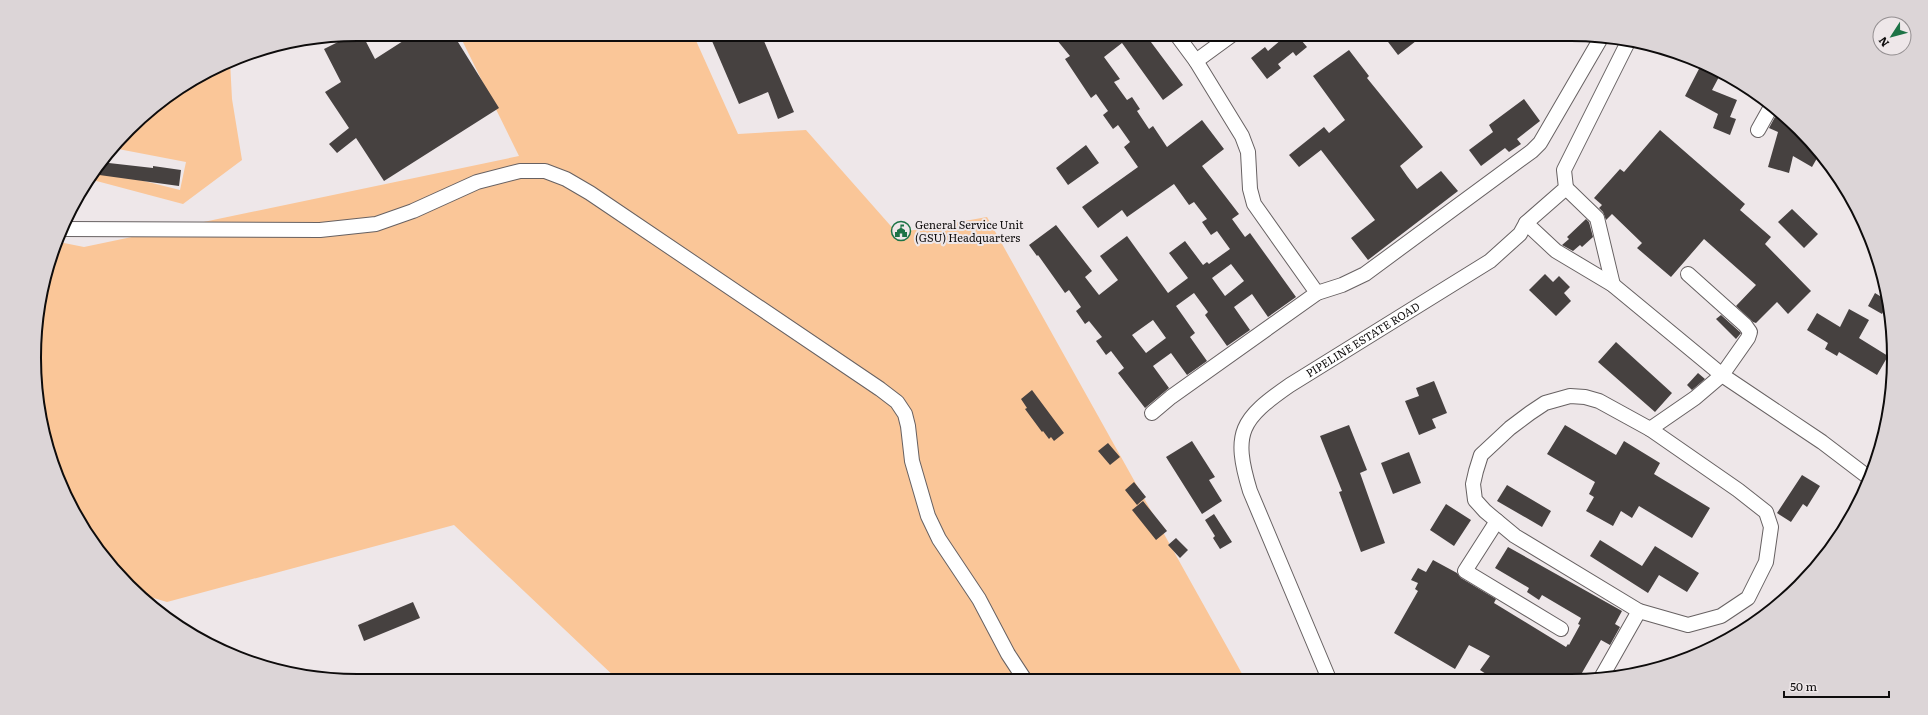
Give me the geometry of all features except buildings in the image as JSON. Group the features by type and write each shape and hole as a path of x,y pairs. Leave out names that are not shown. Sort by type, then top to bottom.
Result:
{"street":[{"path":"1181,41 1196,61 1242,136 1248,152 1250,189 1254,204 1317,293"},
{"path":"1196,61 1223,41"},
{"path":"1152,413 1171,397 1317,293 1365,274 1532,151 1540,143 1598,43"},
{"path":"1613,285 1597,218 1566,188 1564,170 1626,46"},
{"path":"1758,130 1769,111"},
{"path":"68,229 320,230 376,224 413,210 477,182 520,170 544,171 566,179 596,197 897,402 905,414 912,461 928,516 939,539 979,599 1020,674"},
{"name":"PIPELINE ESTATE ROAD","path":"1327,674 1250,491 1242,466 1240,446 1244,428 1265,402 1490,261 1520,234 1526,223 1566,188"},
{"path":"1526,223 1556,251 1613,285 1722,375 1822,442 1865,474"},
{"path":"1650,429 1695,398 1722,375 1748,338 1750,332 1745,325 1688,274"},
{"path":"1570,396 1585,397 1599,401 1650,429 1761,507 1766,512 1771,528 1766,562 1748,598 1721,616 1688,625 1639,611 1515,536 1497,521 1475,500 1473,484 1478,462 1482,455 1510,428 1545,403 1570,396"},
{"path":"1497,521 1465,570 1562,629"},
{"path":"1604,672 1639,611"}],"shaded area":[{"path":"462,41 696,41 738,134 806,130 897,233 987,217 1242,674 612,674 454,525 167,602 152,597 134,581 106,550 83,516 65,479 52,439 44,399 41,358 42,337 47,296 63,243 84,247 519,156"},
{"path":"230,68 232,99 242,160 183,204 95,181 102,171 180,190 186,162 120,149 165,106 199,83"}],"place":[{"name":"General Service Unit (GSU) Headquarters","path":"901,231"}]}
